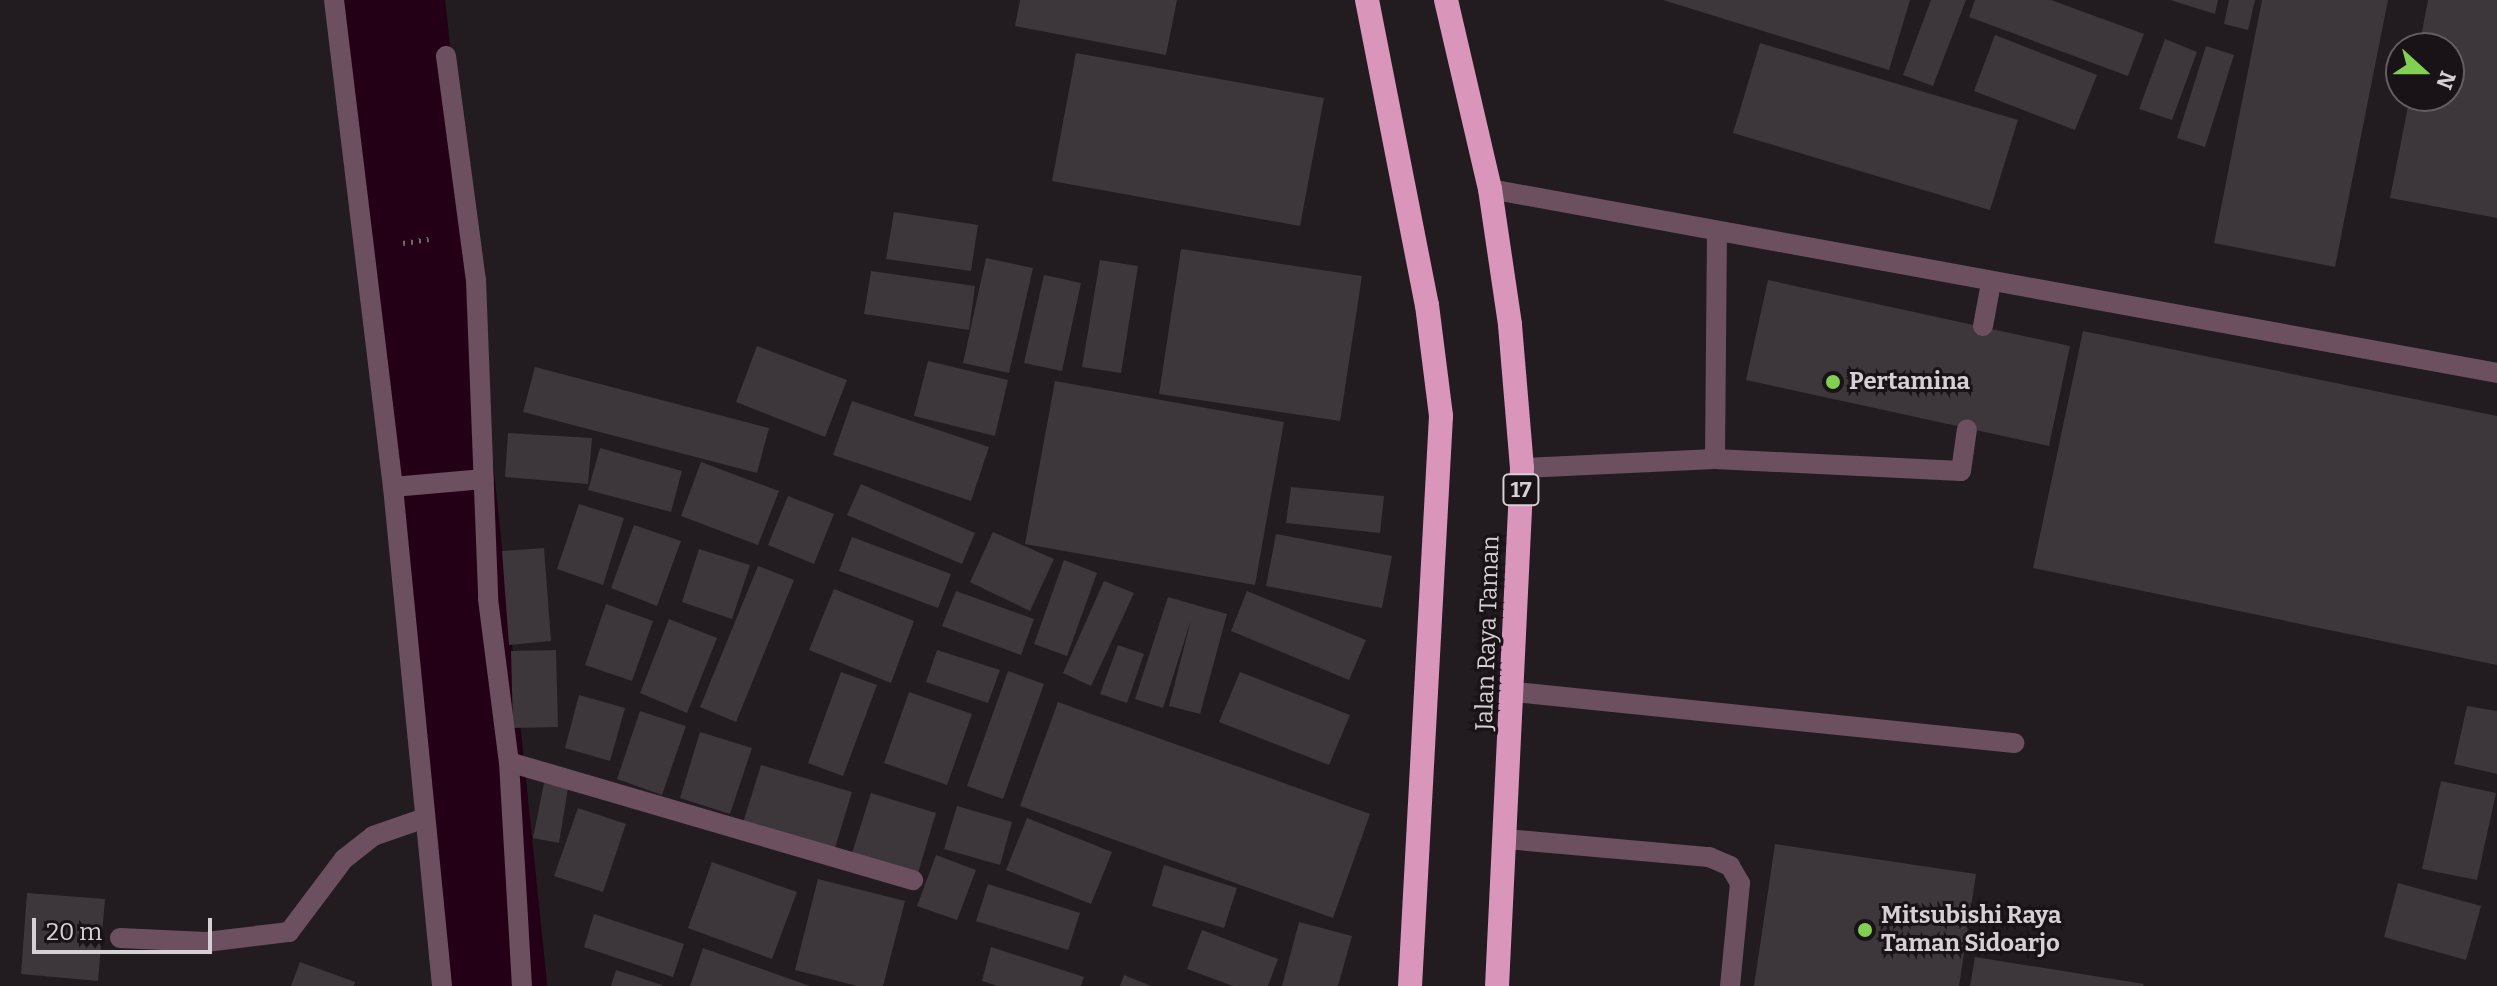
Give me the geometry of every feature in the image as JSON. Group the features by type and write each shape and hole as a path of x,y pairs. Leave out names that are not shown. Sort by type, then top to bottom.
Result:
{"highway":[{"path":"1367,0 1427,305 1441,416 1410,986"},
{"name":"Jalan Raya Taman","path":"1446,0 1490,189 1510,325 1522,468 1515,692 1497,986"}],"street":[{"path":"334,0 393,487 442,986"},
{"path":"446,56 476,280 488,599 509,762 522,986"},
{"path":"1490,189 1717,234 2497,373"},
{"path":"1715,459 1717,234"},
{"path":"1983,326 1991,283"},
{"path":"1522,468 1715,459 1961,471 1967,429"},
{"path":"393,487 484,479"},
{"path":"1515,692 2014,743"},
{"path":"509,762 913,880"},
{"path":"120,938 206,942 289,932 344,859 373,836 425,818"},
{"path":"1506,839 1709,857 1730,866 1740,883 1730,986"}],"path":[{"path":"402,243 438,238"}],"building":[{"path":"1020,0 1177,0 1166,55 1015,26"},
{"path":"1663,0 1910,0 1889,70"},
{"path":"1931,0 1966,0 1933,86 1903,75"},
{"path":"1975,0 2051,0 2144,34 2128,76 1969,17"},
{"path":"2170,0 2218,0 2215,14"},
{"path":"2229,0 2255,0 2248,30 2224,24"},
{"path":"2262,0 2388,0 2335,267 2214,243"},
{"path":"2428,0 2497,0 2497,218 2390,198 2407,112 2465,112 2465,32 2422,32"},
{"path":"1995,35 2097,75 2075,130 1974,91"},
{"path":"2165,39 2197,52 2172,120 2139,109"},
{"path":"1760,43 2018,120 1990,210 1733,133"},
{"path":"2206,46 2234,55 2205,147 2177,138"},
{"path":"1076,53 1324,98 1300,226 1052,181"},
{"path":"894,212 978,225 971,271 886,259"},
{"path":"1181,249 1362,276 1340,421 1159,394"},
{"path":"986,258 1033,268 1009,373 963,363"},
{"path":"1100,260 1138,266 1121,373 1082,367"},
{"path":"871,271 975,286 969,330 864,314"},
{"path":"1044,275 1081,283 1062,371 1024,363"},
{"path":"1768,280 2070,346 2049,446 1746,380"},
{"path":"2083,331 2497,416 2497,665 2033,568"},
{"path":"757,346 847,380 825,437 736,402"},
{"path":"928,361 1008,380 995,436 914,416"},
{"path":"535,367 769,428 757,473 523,412"},
{"path":"1055,381 1284,422 1255,585 1025,544"},
{"path":"852,401 989,447 971,501 833,455"},
{"path":"508,433 592,438 588,484 505,477"},
{"path":"600,448 682,471 671,512 588,490"},
{"path":"701,462 779,491 758,545 681,516"},
{"path":"861,484 975,533 962,564 847,515"},
{"path":"1291,487 1384,496 1380,533 1286,523"},
{"path":"788,496 834,514 814,564 768,545"},
{"path":"579,504 624,518 603,585 557,569"},
{"path":"634,525 681,541 657,606 611,588"},
{"path":"993,532 1054,559 1030,611 970,582"},
{"path":"1276,534 1392,556 1382,608 1266,586"},
{"path":"852,537 951,574 938,608 839,571"},
{"path":"544,548 551,641 509,645 502,551"},
{"path":"699,549 750,565 732,619 682,602"},
{"path":"1064,560 1097,573 1067,656 1034,644"},
{"path":"758,566 794,580 736,722 700,707"},
{"path":"1104,581 1134,593 1091,686 1063,673"},
{"path":"834,589 914,621 891,683 809,650"},
{"path":"956,591 1034,619 1021,655 942,626"},
{"path":"1247,591 1366,640 1349,680 1231,631"},
{"path":"1168,597 1227,614 1200,714 1169,706 1191,620 1163,708 1135,699"},
{"path":"606,604 653,621 632,681 585,665"},
{"path":"669,619 717,638 687,713 640,693"},
{"path":"1118,645 1144,654 1127,703 1100,694"},
{"path":"556,650 558,727 513,728 511,651"},
{"path":"937,650 1000,670 988,703 926,682"},
{"path":"1008,671 1044,684 1003,799 967,786"},
{"path":"841,672 877,685 843,776 808,763"},
{"path":"1240,672 1350,715 1329,765 1219,722"},
{"path":"909,692 972,714 947,785 884,763"},
{"path":"579,695 625,708 610,761 565,748"},
{"path":"1058,702 1370,814 1333,918 1020,806"},
{"path":"2467,706 2497,711 2497,774 2454,764"},
{"path":"640,711 686,726 662,795 617,779"},
{"path":"700,732 752,748 730,814 680,798"},
{"path":"761,765 852,792 832,858 741,829"},
{"path":"2441,781 2496,793 2477,880 2422,869"},
{"path":"544,783 568,788 559,843 533,838"},
{"path":"871,793 936,813 918,873 852,853"},
{"path":"957,806 1012,822 1000,865 944,849"},
{"path":"578,808 626,824 603,892 554,876"},
{"path":"1027,818 1112,852 1091,904 1006,870"},
{"name":"Mitsubishi Raya Taman Sidoarjo","path":"1775,844 1976,874 1959,986 1754,986"},
{"path":"936,855 976,870 957,920 917,906"},
{"path":"712,862 797,892 772,959 688,928"},
{"path":"1164,865 1237,888 1224,928 1152,906"},
{"path":"818,879 905,901 883,986 857,986 795,970"},
{"path":"2398,883 2481,906 2466,960 2384,937"},
{"path":"988,884 1080,913 1068,950 976,921"},
{"path":"27,893 105,899 98,981 21,974"},
{"path":"594,914 684,944 673,977 584,947"},
{"path":"1299,922 1352,936 1338,986 1282,986"},
{"path":"1202,930 1278,959 1268,986 1233,986 1187,969"},
{"path":"991,947 1084,977 1081,986 998,986 982,981"},
{"path":"703,948 810,986 690,986"},
{"name":"Mitsubishi Raya Taman Sidoarjo","path":"1975,957 2144,984 1970,986"},
{"path":"300,962 355,982 354,986 291,986"},
{"path":"616,970 662,985 662,986 611,986"},
{"path":"1124,975 1151,986 1120,986"}],"waterway":[{"path":"391,0 493,986"}],"place":[{"name":"Pertamina","path":"1833,382"},
{"name":"Mitsubishi Raya Taman Sidoarjo","path":"1865,930"}]}
